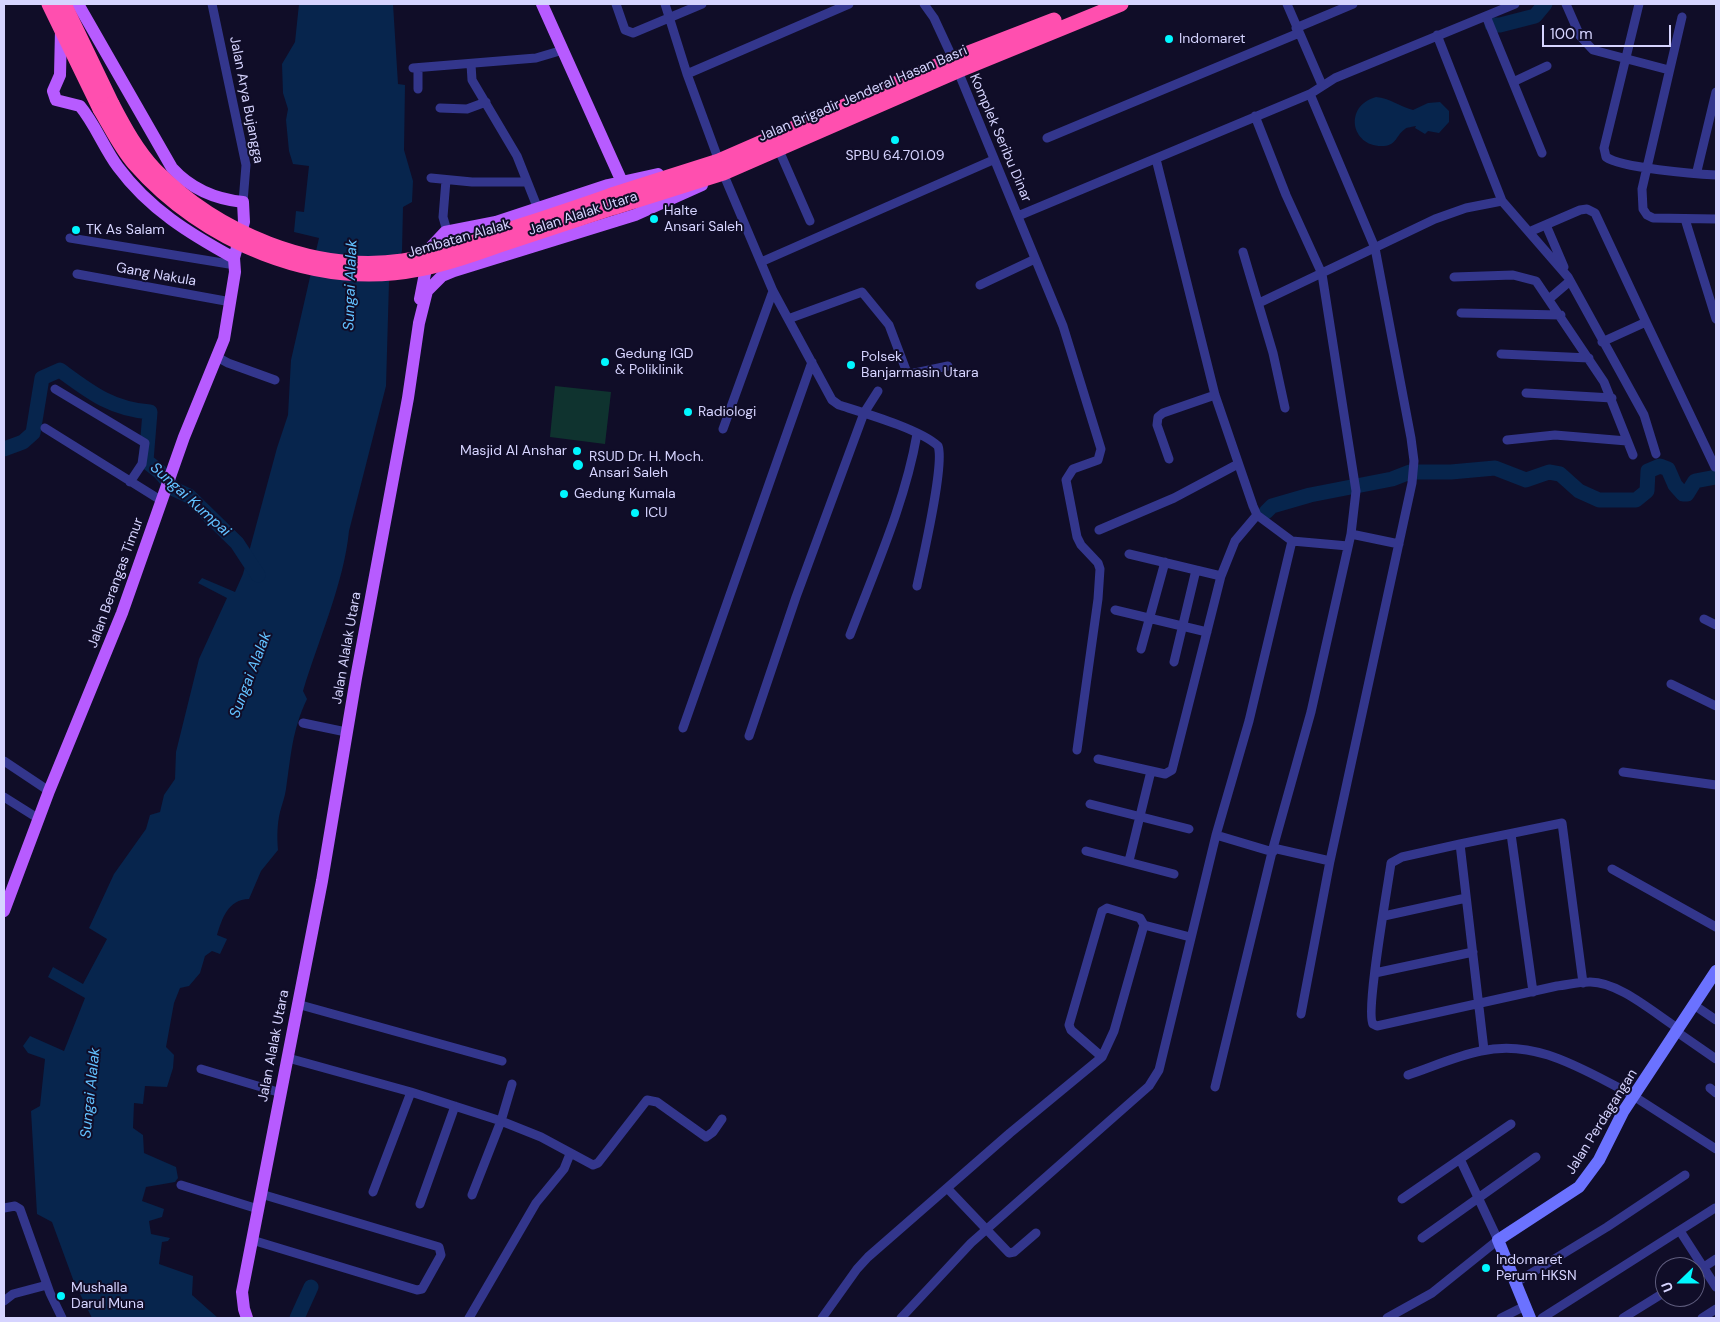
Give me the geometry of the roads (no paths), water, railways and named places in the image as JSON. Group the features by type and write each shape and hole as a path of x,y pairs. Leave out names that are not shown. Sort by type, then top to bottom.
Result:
{"highway":[{"path":"49,4 61,30 106,106"},
{"path":"64,4 106,106"},
{"name":"Jalan Brigadir Jenderal Hasan Basri","path":"1000,47 1093,4"},
{"name":"Jalan Brigadir Jenderal Hasan Basri","path":"718,168 955,65 1120,4"},
{"name":"Jalan Brigadir Jenderal Hasan Basri","path":"614,201 778,148 955,65"},
{"name":"Jembatan Alalak","path":"106,106 133,162 151,181 185,209 247,247 282,260 321,270 363,274 420,269 614,201"}],"main road":[{"path":"78,4 172,168 190,185 202,192 231,201 243,202"},
{"path":"542,4 622,182"},
{"path":"61,30 60,75 53,91 56,100 80,106 115,163 147,200 174,223 235,262"},
{"path":"428,280 430,248 438,238 448,231 496,222 622,182 718,168"},
{"name":"Jalan Alalak Utara","path":"248,1318 244,1310 242,1292 322,881 346,732 408,398 418,324 428,280 635,215 686,193 718,168"},
{"name":"Jalan Berangas Timur","path":"4,911 49,791 122,613 173,469 217,357 231,302 235,262 244,222 243,202"}],"street":[{"name":"Jalan Arya Bujangga","path":"212,4 246,165 243,202"},
{"path":"616,4 623,24 630,33 671,19 702,4"},
{"path":"665,4 718,168 761,262 772,291 832,400 839,405 931,440 938,446 940,452 934,497 917,586"},
{"path":"687,74 850,4"},
{"path":"924,4 934,18"},
{"path":"932,4 934,18"},
{"path":"1287,4 1322,85"},
{"path":"1047,138 1298,30 1353,4"},
{"path":"1018,216 1310,94 1322,85 1437,35 1515,4"},
{"path":"1566,4 1580,36 1590,48 1626,61 1669,70"},
{"path":"1638,4 1604,148 1605,154 1610,160 1646,167 1716,175"},
{"path":"1486,16 1542,153"},
{"path":"1682,17 1646,167 1641,201 1647,216 1653,218 1716,219"},
{"name":"Komplek Seribu Dinar","path":"934,18 1063,326 1101,449 1098,460 1072,469 1066,480 1077,537 1081,545 1098,563 1100,569 1098,599 1077,750"},
{"path":"1437,35 1502,201 1569,279"},
{"path":"418,89 416,68 536,58 563,50"},
{"path":"471,64 472,80 517,156 538,210"},
{"path":"1513,82 1547,66"},
{"path":"1698,171 1716,92"},
{"path":"1301,1014 1330,861 1413,478 1414,461 1408,419 1375,248 1310,94"},
{"path":"440,108 467,109 486,102"},
{"path":"1215,1087 1273,850 1311,712 1351,534 1355,487 1322,274 1282,186 1255,116"},
{"path":"778,148 810,221"},
{"path":"1156,159 1215,395 1258,516 1292,540 1348,546"},
{"path":"761,262 993,160"},
{"path":"432,178 472,182 527,182"},
{"path":"446,180 443,199 444,222 448,231"},
{"path":"1259,303 1435,219 1466,208 1502,201"},
{"path":"1529,232 1584,208 1595,213 1715,467"},
{"path":"1685,219 1716,320"},
{"path":"1546,224 1569,279 1602,342 1644,415 1656,454"},
{"path":"70,238 235,262"},
{"path":"1243,252 1259,303 1284,408"},
{"path":"980,285 1036,259"},
{"name":"Gang Nakula","path":"76,274 231,302"},
{"path":"1454,277 1525,277 1536,281 1589,358 1612,398 1633,455"},
{"path":"1549,298 1569,279"},
{"path":"723,428 772,291"},
{"path":"788,319 862,292 890,325 906,370 910,374 948,366"},
{"path":"1461,313 1561,315"},
{"path":"1602,342 1646,322"},
{"path":"1501,354 1589,358"},
{"path":"217,357 228,364 275,380"},
{"path":"683,728 812,362"},
{"path":"55,389 145,443 142,464 130,482"},
{"path":"749,736 786,624 864,413 878,391"},
{"path":"1526,393 1612,398"},
{"path":"1169,459 1157,425 1158,417 1163,413 1215,395"},
{"path":"45,428 162,501"},
{"path":"850,635 896,511 912,460 917,434"},
{"path":"1507,440 1555,435 1627,442"},
{"path":"1099,530 1174,498 1238,464"},
{"path":"1098,759 1165,774 1173,768 1221,576 1232,546 1258,516"},
{"path":"1351,534 1399,544"},
{"path":"901,1318 985,1230 1149,1086 1159,1070 1216,835 1249,721 1292,540"},
{"path":"1129,554 1221,576"},
{"path":"1142,649 1165,562"},
{"path":"1174,662 1196,570"},
{"path":"1115,610 1208,632"},
{"path":"1704,620 1716,625"},
{"path":"1671,684 1716,706"},
{"path":"303,722 346,732"},
{"path":"4,761 49,791"},
{"path":"1129,861 1151,771"},
{"path":"1623,772 1716,786"},
{"path":"4,797 39,819"},
{"path":"1090,804 1188,829"},
{"path":"1583,982 1563,824 1558,822 1460,844 1392,862 1375,973 1370,1021 1377,1026 1478,1002 1583,982 1603,984 1616,988 1716,1059"},
{"path":"1511,834 1533,992"},
{"path":"1216,835 1273,850 1330,861"},
{"path":"1460,844 1484,1050"},
{"path":"1086,851 1174,874"},
{"path":"1612,869 1716,927"},
{"path":"1384,916 1466,898"},
{"path":"822,1318 857,1268 1010,1132 1102,1057 1114,1031 1144,925 1140,918 1106,908 1102,910 1069,1025 1071,1030 1102,1057"},
{"path":"1144,925 1190,937"},
{"path":"1375,973 1473,952"},
{"name":"Jalan Perdagangan","path":"1498,1240 1579,1187 1598,1160 1623,1112 1716,971"},
{"path":"297,1004 502,1061"},
{"path":"1694,1005 1716,1020"},
{"path":"1408,1075 1484,1050 1514,1048 1551,1054 1635,1096 1716,1148"},
{"path":"288,1058 411,1092 501,1121 541,1137 590,1164 598,1163 647,1100 657,1102 706,1136 713,1132 722,1120"},
{"path":"201,1069 281,1093"},
{"path":"472,1195 501,1121 512,1084"},
{"path":"373,1192 411,1092"},
{"path":"420,1204 455,1106"},
{"path":"1402,1199 1511,1124"},
{"path":"469,1318 536,1203 564,1169 570,1154"},
{"path":"1422,1238 1536,1157"},
{"path":"1460,1159 1498,1240 1530,1318"},
{"path":"1516,1283 1607,1227 1685,1175"},
{"path":"181,1185 258,1209"},
{"path":"947,1188 985,1230 1011,1253 1036,1233"},
{"path":"252,1240 417,1290 422,1289 427,1284 441,1255 439,1247 261,1194"},
{"path":"4,1208 15,1206 20,1209 47,1285 62,1318"},
{"path":"1542,1318 1715,1208"},
{"path":"1680,1231 1697,1257"},
{"path":"1387,1318 1432,1293 1498,1240"},
{"path":"1705,1266 1716,1259"},
{"path":"1705,1269 1716,1287"},
{"path":"4,1300 13,1294 47,1285"},
{"path":"1624,1318 1655,1298"},
{"path":"1501,1318 1525,1306"},
{"path":"1702,1318 1716,1309"}],"water":[{"name":"Sungai Alalak","path":"299,4 393,4 398,84 405,85 404,150 413,181 412,202 403,207 402,251 389,282 386,386 349,531 342,571 303,691 307,699 298,721 293,743 286,792 278,822 278,850 261,871 249,899 236,902 227,911 217,935 227,939 220,954 212,951 205,956 200,973 189,986 180,988 174,1003 166,1047 174,1055 173,1068 167,1087 145,1086 143,1104 134,1103 133,1128 143,1135 144,1153 176,1167 178,1178 175,1182 146,1187 142,1201 164,1209 162,1217 149,1221 151,1234 170,1238 168,1241 162,1242 159,1264 193,1276 192,1295 218,1318 92,1318 74,1282 52,1222 37,1214 31,1111 40,1106 45,1059 28,1053 23,1046 30,1036 64,1051 85,998 48,977 53,967 83,984 107,939 89,928 114,874 146,829 150,815 160,812 164,795 175,779 176,752 199,659 227,598 198,583 202,578 235,592 243,574 277,448 288,415 291,360 319,238 294,232 296,211 304,212 309,166 293,164 289,151 286,120 288,109 283,93 282,64 295,42"},
{"path":"1376,97 1413,110 1428,103 1440,102 1449,111 1449,122 1439,133 1428,131 1425,134 1415,128 1416,126 1406,128 1391,144 1384,146 1373,145 1358,134 1355,126 1355,117 1359,109 1366,102"}],"waterway":[{"path":"1492,25 1500,25 1535,16 1545,4"},
{"name":"Sungai Kumpai","path":"4,449 23,442 33,433 42,378 60,370 91,392 112,403 150,412 146,461 160,472 174,489 189,496 237,543 258,575"},
{"path":"1266,512 1272,506 1310,495 1392,479 1410,472 1451,472 1495,468 1526,480 1549,472 1560,474 1579,491 1599,500 1636,500 1647,491 1648,471 1660,466 1668,469 1675,485 1683,494 1687,494 1695,481 1716,477"},
{"path":"297,1318 311,1287"}],"place":[{"name":"Indomaret","path":"1169,39"},
{"name":"SPBU 64.701.09","path":"895,140"},
{"name":"Halte Ansari Saleh","path":"654,219"},
{"name":"TK As Salam","path":"76,230"},
{"name":"Gedung IGD & Poliklinik","path":"605,362"},
{"name":"Polsek Banjarmasin Utara","path":"851,365"},
{"name":"Radiologi","path":"688,412"},
{"name":"Masjid Al Anshar","path":"577,451"},
{"name":"RSUD Dr. H. Moch. Ansari Saleh","path":"578,465"},
{"name":"Gedung Kumala","path":"564,494"},
{"name":"ICU","path":"635,513"},
{"name":"Indomaret Perum HKSN","path":"1486,1268"},
{"name":"Mushalla Darul Muna","path":"61,1296"}]}
